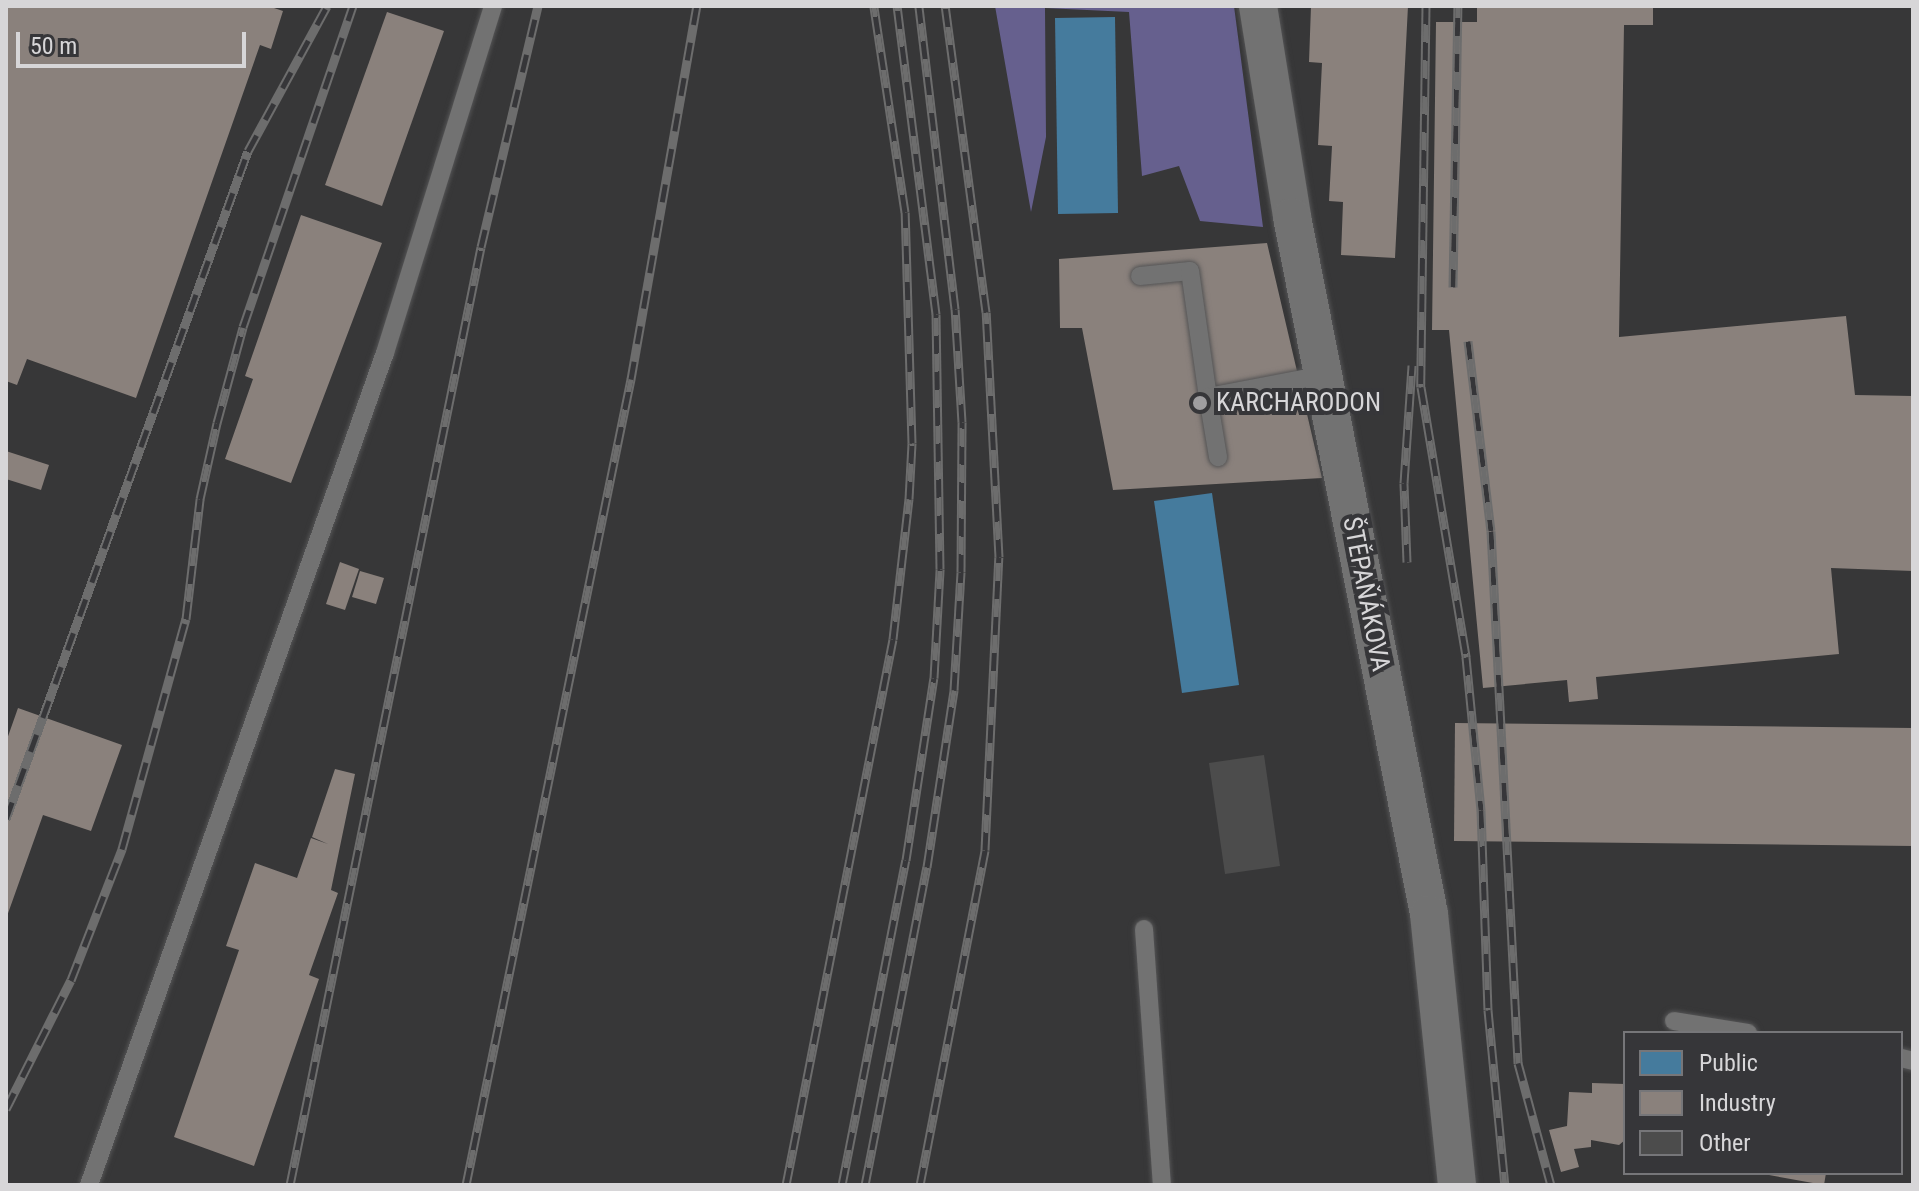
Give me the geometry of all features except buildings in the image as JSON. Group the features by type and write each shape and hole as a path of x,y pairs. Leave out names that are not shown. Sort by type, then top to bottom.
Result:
{"street":[{"name":"ŠTĚPAŇÁKOVA","path":"1258,6 1323,375 1429,914 1457,1185"}],"lane":[{"path":"89,1185 385,353 493,6"},
{"path":"1140,276 1190,271 1218,457"},
{"path":"1208,397 1323,375"},
{"path":"1144,929 1162,1185"},
{"path":"1674,1021 1736,1031"}],"shaded area":[{"path":"995,6 1234,6 1263,227 1200,221 1179,166 1142,176 1129,12 1045,8 1046,137 1031,212"}],"railway":[{"path":"6,819 248,151 327,6"},
{"path":"6,1109 71,980 122,849 186,619 200,499 243,327 353,6"},
{"path":"290,1185 481,247 538,6"},
{"path":"466,1185 631,379 697,6"},
{"path":"786,1185 893,639 909,499 912,443 905,212 874,6"},
{"path":"842,1185 906,860 934,678 940,569 936,314 897,6"},
{"path":"865,1185 927,867 954,690 961,572 962,422 955,309 919,6"},
{"path":"920,1185 985,850 999,557 986,312 945,6"},
{"path":"1426,6 1421,387 1466,657 1481,810 1488,1010 1505,1185"},
{"path":"1453,287 1458,6"},
{"path":"1468,341 1491,531 1518,1063 1551,1185"},
{"path":"1407,562 1404,483 1412,365"}],"place":[{"name":"KARCHARODON","path":"1200,403"}]}
